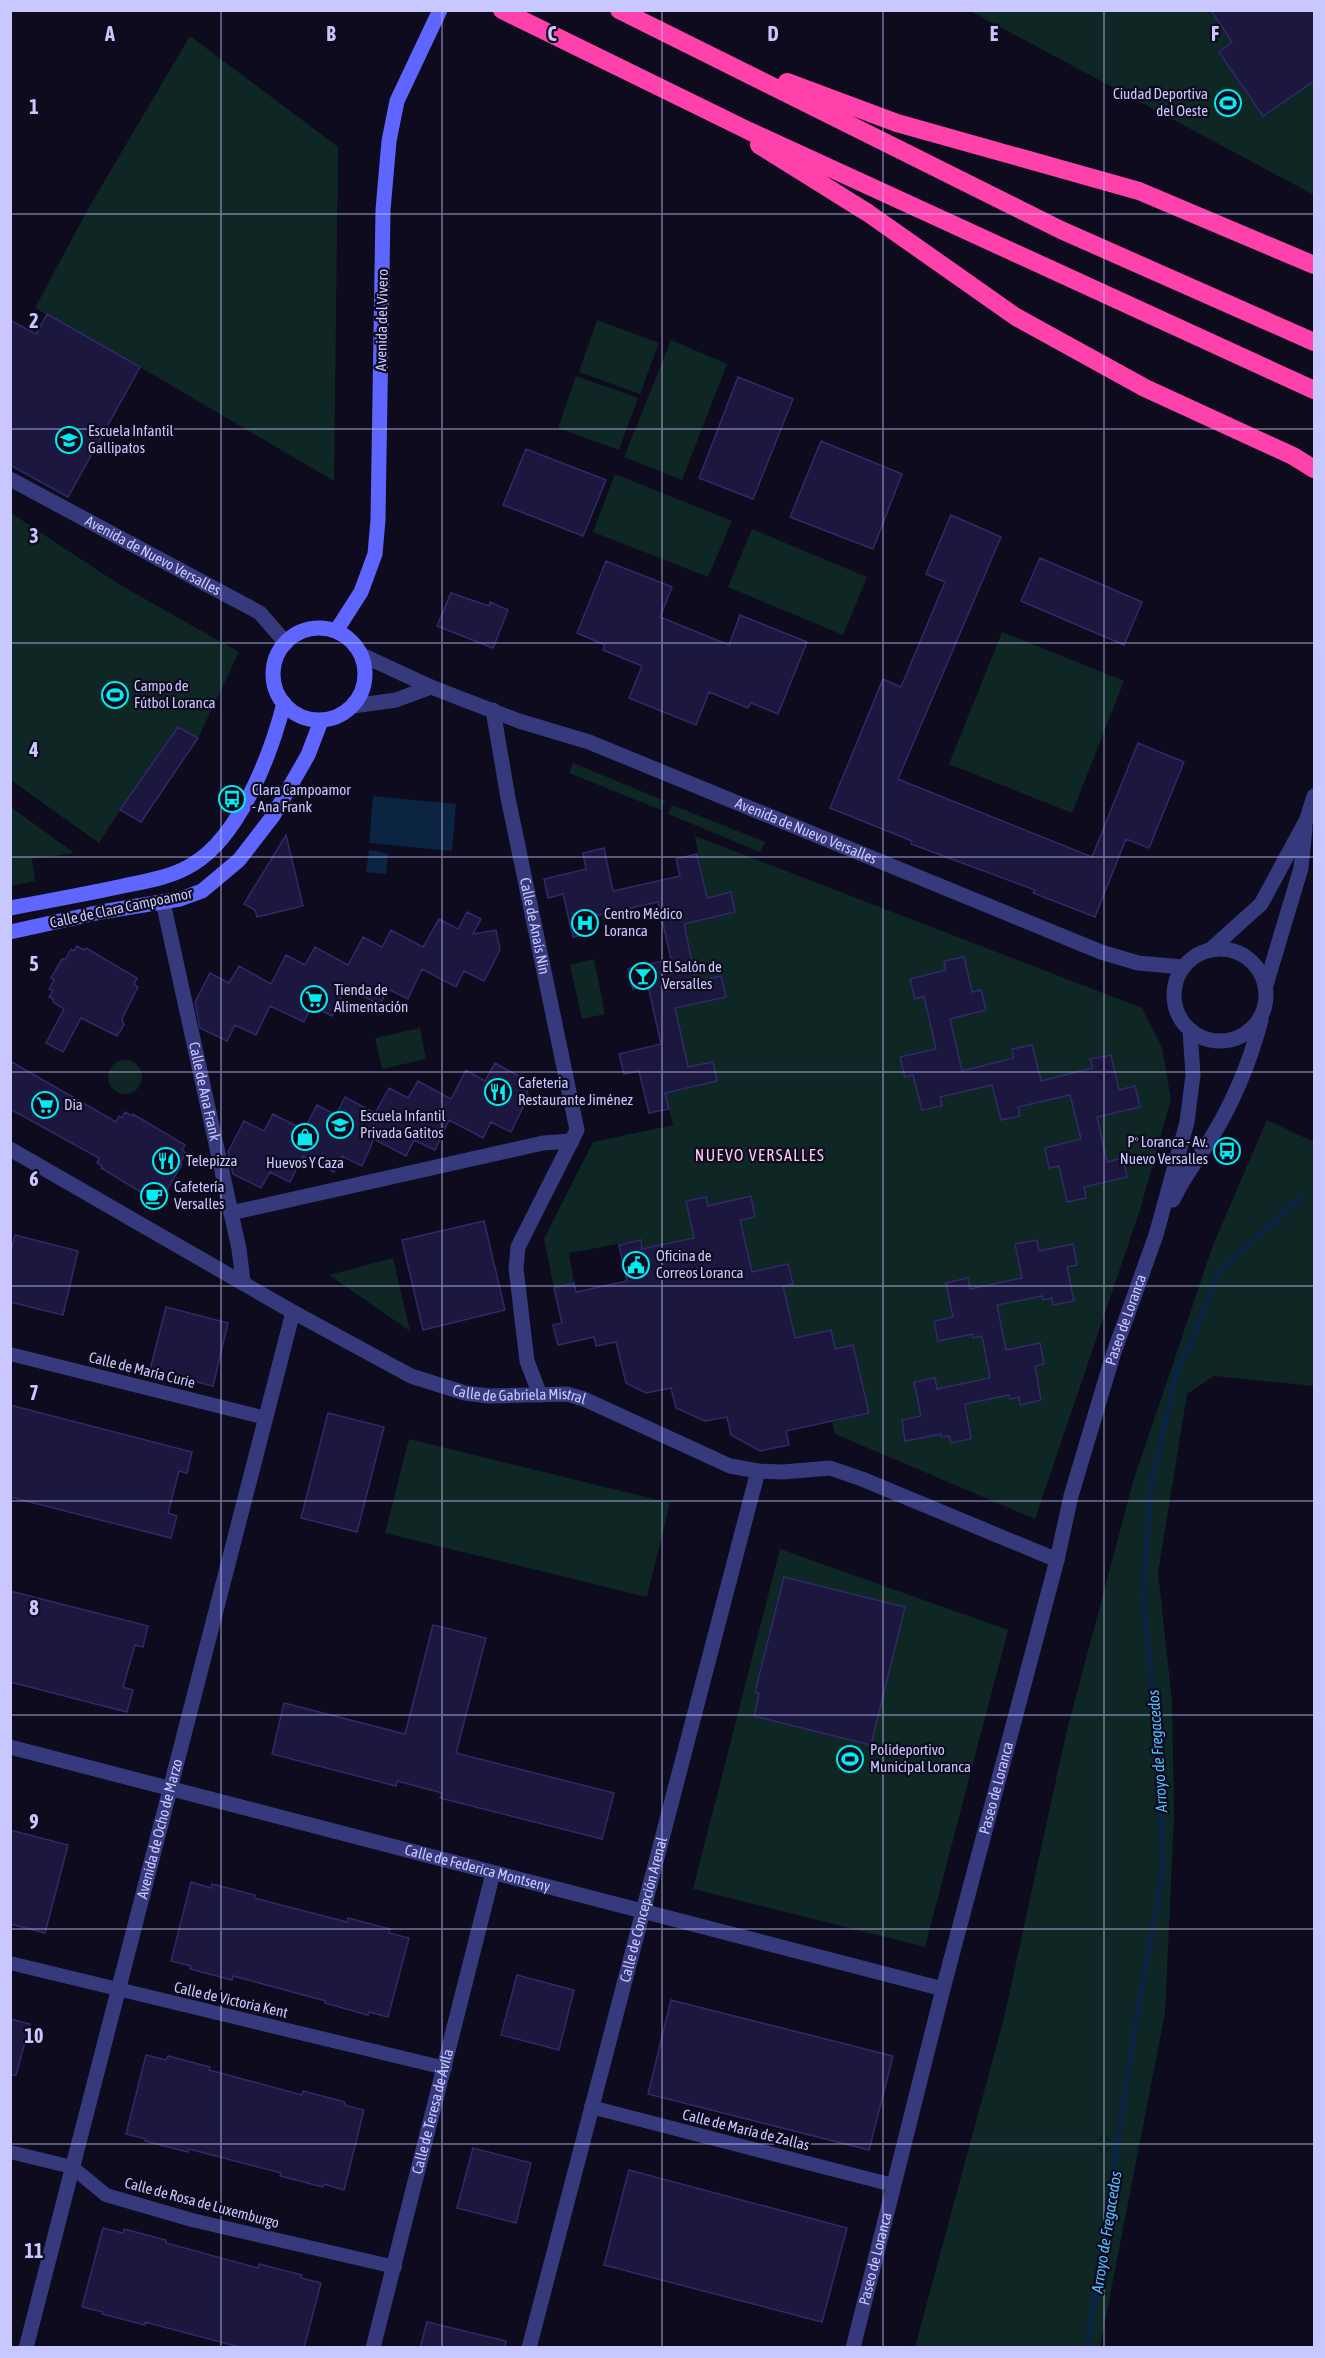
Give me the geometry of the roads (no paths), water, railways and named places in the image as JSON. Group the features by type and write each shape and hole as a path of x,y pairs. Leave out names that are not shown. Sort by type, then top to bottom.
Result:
{"highway":[{"path":"502,10 750,131 1314,390"},
{"path":"619,10 1061,230 1314,342"},
{"path":"766,82 790,82 897,123 1139,191 1314,265"},
{"path":"750,131 762,148 868,213 1016,317 1145,388 1293,456 1314,469"}],"main road":[{"name":"Avenida del Vivero","path":"336,631 361,592 375,554 378,509 383,210 388,141 397,101 440,10"},
{"path":"318,628 336,631 351,640 362,655 366,673 363,691 353,706 338,717 321,721 303,718 284,703 277,693 273,676 276,658 285,643 300,632 318,628"},
{"name":"Calle de Clara Campoamor","path":"10,908 163,877 194,864 220,841 244,805 274,741 284,703"},
{"name":"Calle de Clara Campoamor","path":"10,932 101,912 163,902 202,891 239,860 273,816 308,755 321,721"}],"street":[{"name":"Avenida de Nuevo Versalles","path":"10,479 260,613 285,643"},
{"name":"Avenida de Nuevo Versalles","path":"362,655 431,687 589,742 1101,952 1138,963 1183,967"},
{"path":"353,706 396,700 431,687"},
{"name":"Calle de Anaís Nin","path":"493,710 508,798 577,1130 518,1247 516,1268 527,1361 540,1395"},
{"path":"1210,950 1261,904 1306,819 1314,796"},
{"path":"1266,985 1300,868 1306,819"},
{"name":"Calle de Ana Frank","path":"163,902 231,1214 243,1281"},
{"path":"1227,949 1242,954 1260,971 1266,985 1267,996 1264,1012 1255,1026 1247,1033 1232,1040 1216,1041 1204,1038 1190,1030 1176,1007 1174,991 1183,967 1195,956 1210,950 1227,949"},
{"name":"Paseo de Loranca","path":"1156,1235 1182,1180 1229,1106 1253,1053 1264,1012"},
{"name":"Paseo de Loranca","path":"853,2348 893,2185 1057,1560 1071,1496 1113,1355 1156,1235 1187,1122 1193,1075 1190,1030"},
{"path":"231,1214 543,1143 572,1141"},
{"name":"Calle de Gabriela Mistral","path":"10,1149 411,1376 465,1393 489,1396 567,1394 584,1399 730,1466 758,1471 783,1472 830,1468 862,1479 1057,1560"},
{"name":"Avenida de Ocho de Marzo","path":"26,2348 293,1311"},
{"name":"Calle de María Curie","path":"10,1353 266,1418"},
{"name":"Calle de Concepción Arenal","path":"529,2348 758,1471"},
{"name":"Calle de Federica Montseny","path":"10,1748 944,1989"},
{"name":"Calle de Teresa de Ávila","path":"374,2348 493,1873"},
{"name":"Calle de Victoria Kent","path":"10,1963 445,2068"},
{"name":"Calle de María de Zallas","path":"591,2107 893,2185"},
{"name":"Calle de Rosa de Luxemburgo","path":"10,2152 72,2167 106,2195 192,2220 395,2267"}],"water":[{"path":"373,796 456,804 452,851 369,843"},
{"path":"369,850 388,853 386,874 366,872"}],"waterway":[{"name":"Arroyo de Fregacedos","path":"1087,2348 1134,2033 1163,1870 1158,1735 1143,1600 1151,1484 1177,1371 1218,1273 1301,1197"}],"place":[{"name":"Ciudad Deportiva del Oeste","path":"1228,103"},
{"name":"Escuela Infantil Gallipatos","path":"69,440"},
{"name":"Campo de Fútbol Loranca","path":"115,695"},
{"name":"Clara Campoamor - Ana Frank","path":"232,799"},
{"name":"Centro Médico Loranca","path":"585,923"},
{"name":"El Salón de Versalles","path":"643,976"},
{"name":"Tienda de Alimentación","path":"314,999"},
{"name":"Cafeteria Restaurante Jiménez","path":"498,1092"},
{"name":"Dia","path":"45,1105"},
{"name":"Escuela Infantil Privada Gatitos","path":"340,1125"},
{"name":"Huevos Y Caza","path":"305,1137"},
{"name":"Pº Loranca - Av. Nuevo Versalles","path":"1227,1151"},
{"name":"Telepizza","path":"166,1161"},
{"name":"Cafetería Versalles","path":"154,1196"},
{"name":"Oficina de Correos Loranca","path":"636,1265"},
{"name":"Polideportivo Municipal Loranca","path":"850,1759"}],"district":[{"name":"NUEVO VERSALLES","path":"760,1155"}]}
